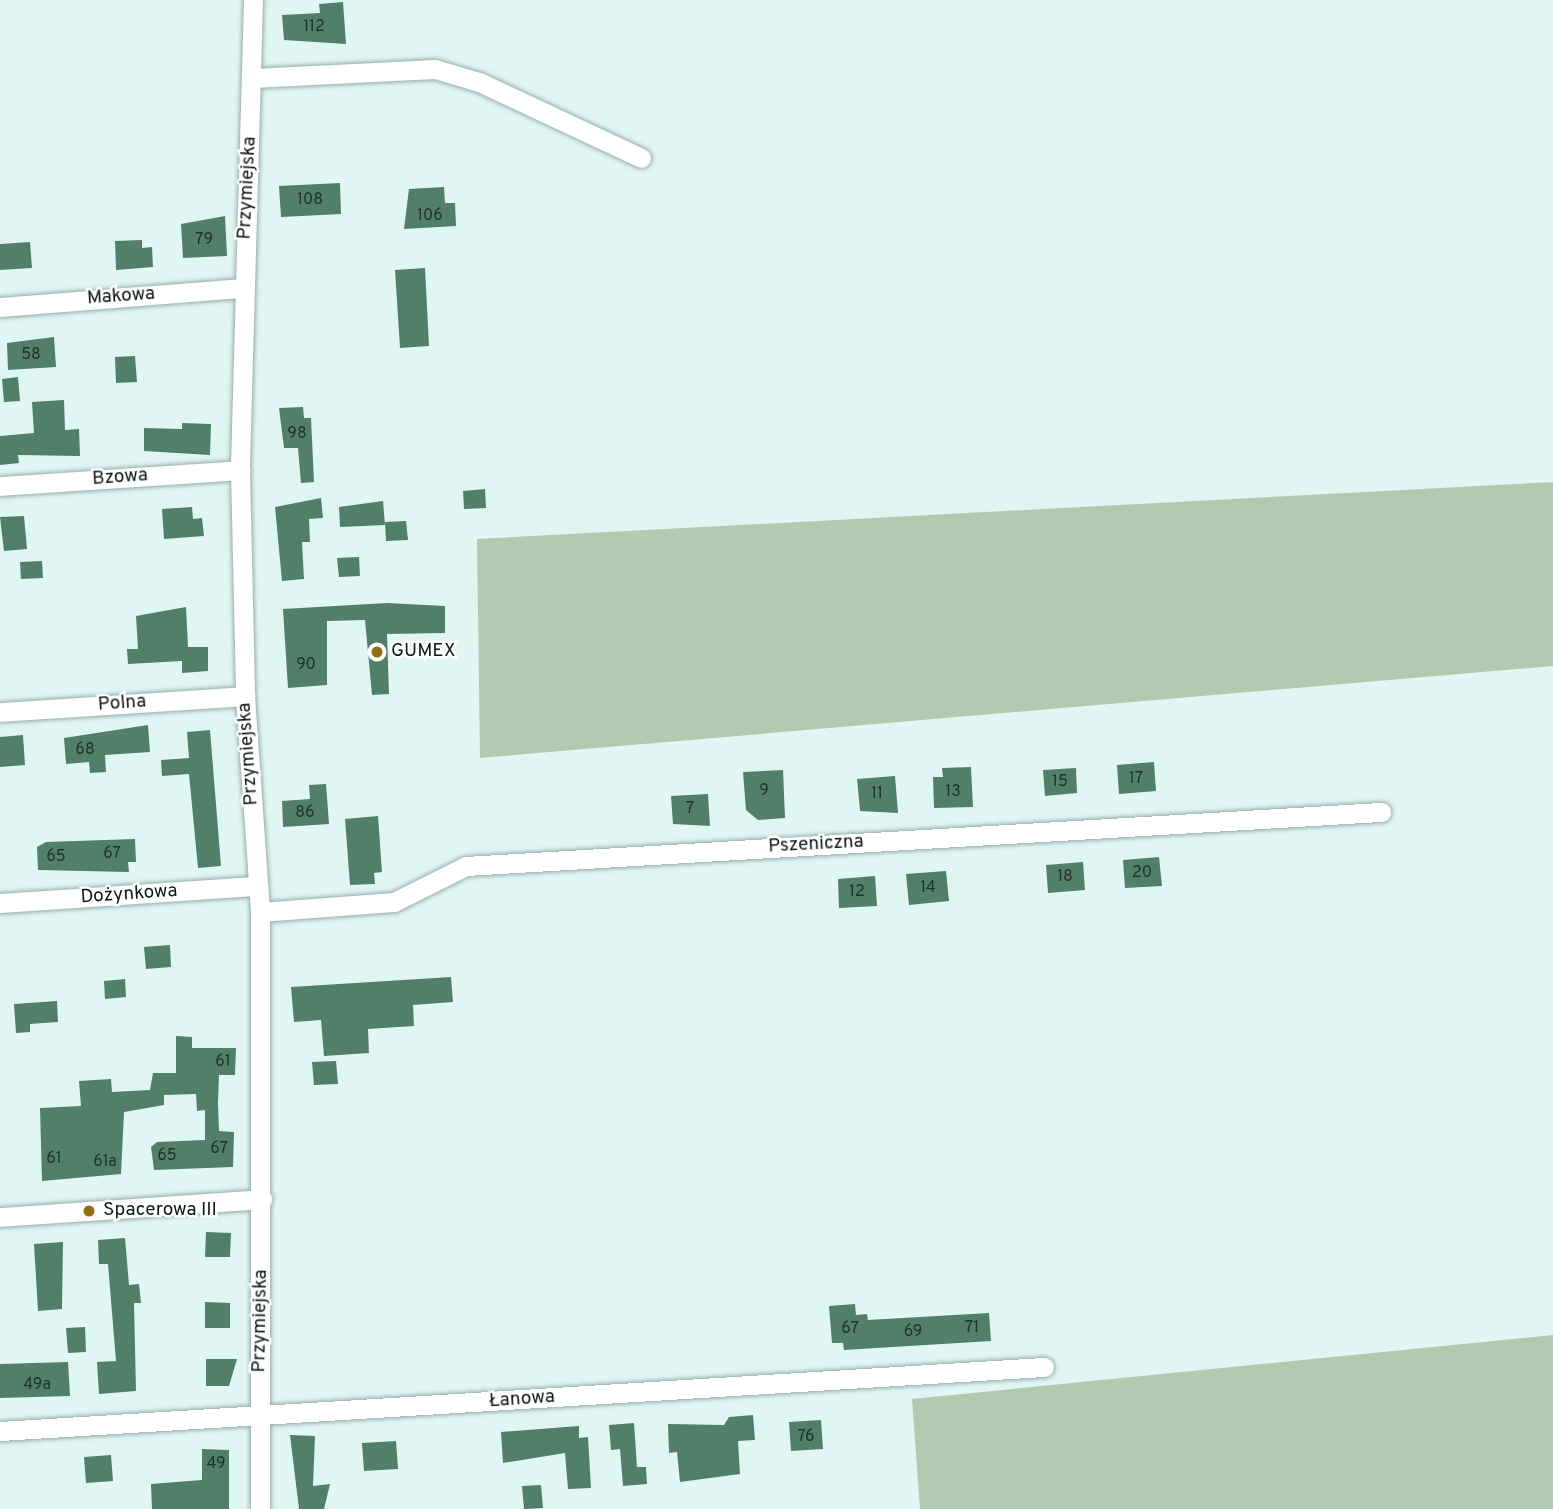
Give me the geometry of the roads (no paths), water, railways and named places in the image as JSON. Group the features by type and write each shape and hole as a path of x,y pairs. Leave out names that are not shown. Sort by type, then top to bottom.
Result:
{"street":[{"name":"Przymiejska","path":"253,0 240,470 245,696 260,912 260,1509"},
{"path":"252,78 435,69 479,82 642,158"},
{"name":"Makowa","path":"0,307 243,288"},
{"name":"Bzowa","path":"0,486 240,470"},
{"name":"Polna","path":"0,712 245,696"},
{"name":"Pszeniczna","path":"260,912 394,902 466,866 1381,812"},
{"name":"Dożynkowa","path":"0,903 258,886"},
{"path":"0,1217 262,1199"},
{"name":"Łanowa","path":"0,1431 1044,1367"}],"place":[{"name":"GUMEX","path":"377,652"},
{"name":"Spacerowa III","path":"89,1211"}]}
